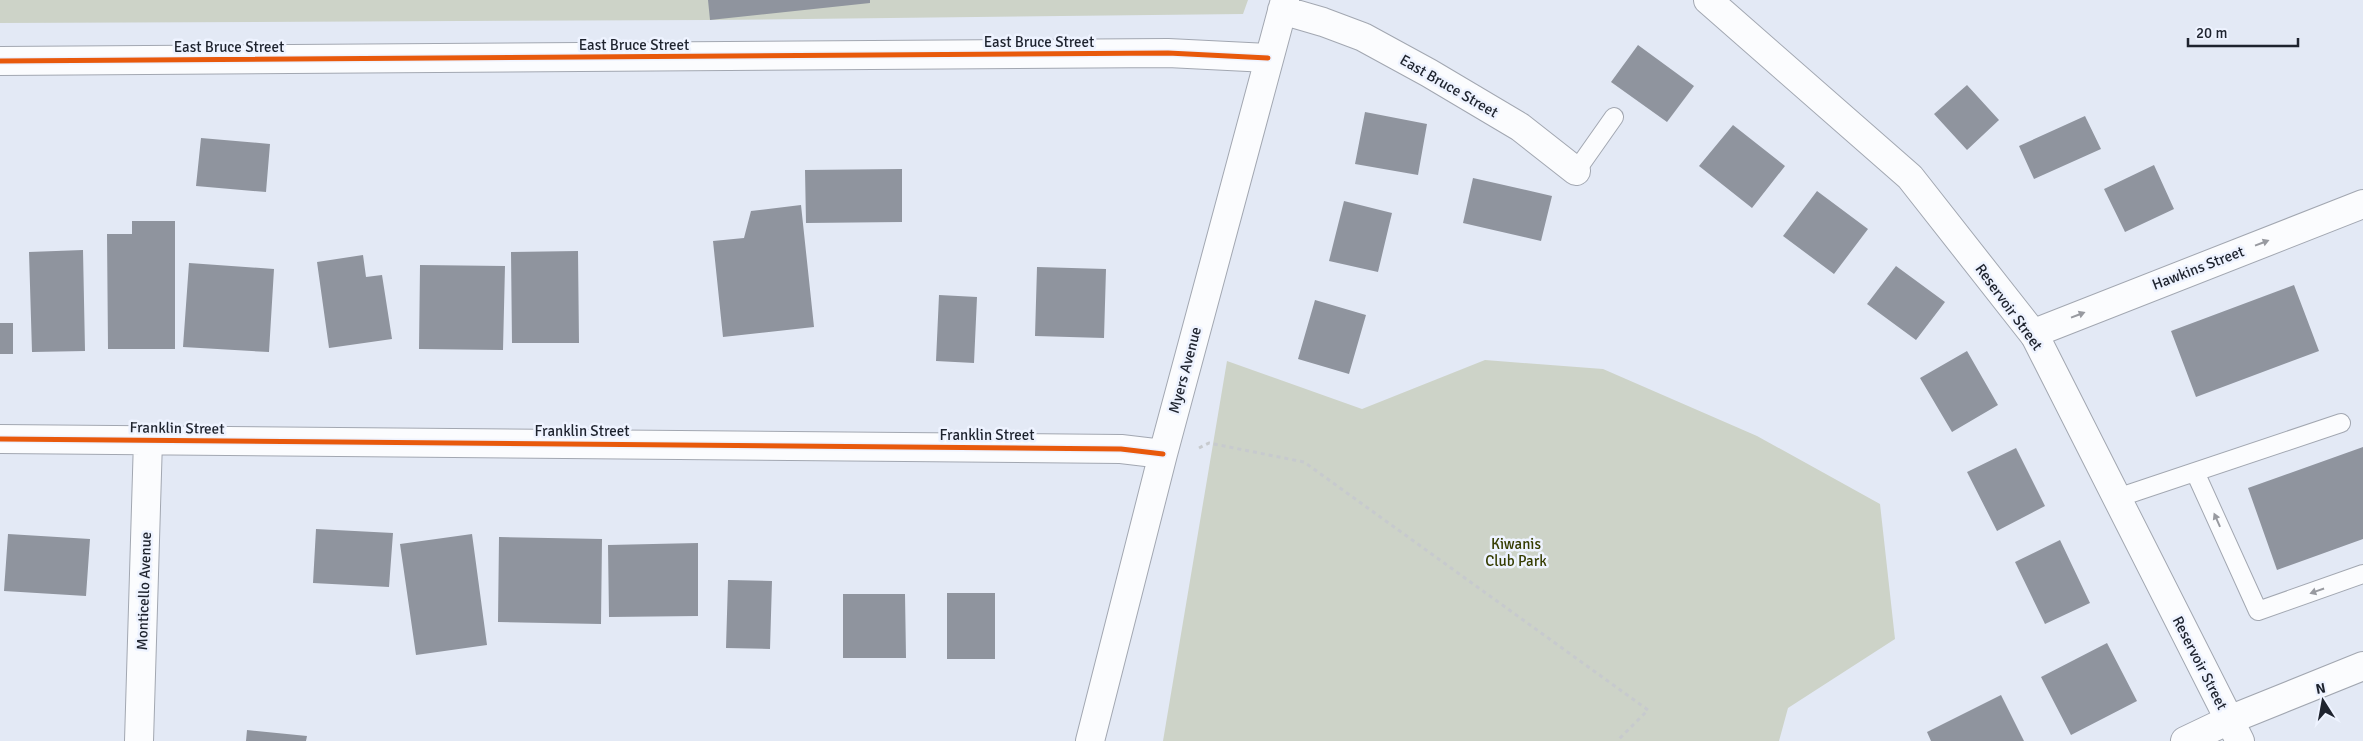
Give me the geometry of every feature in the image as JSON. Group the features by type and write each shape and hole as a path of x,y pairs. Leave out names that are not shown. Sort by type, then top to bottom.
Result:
{"street":[{"name":"Reservoir Street","path":"1708,0 1910,176 2034,336 2234,730"},
{"name":"Myers Avenue","path":"1090,741 1162,460 1268,58 1284,5"},
{"name":"East Bruce Street","path":"1284,5 1363,37 1429,73 1520,127 1576,171"},
{"name":"East Bruce Street","path":"0,61 1158,53 1268,58"},
{"name":"Hawkins Street","path":"2034,336 2054,325 2363,204"},
{"name":"Franklin Street","path":"0,439 1121,449 1162,460"},
{"name":"Monticello Avenue","path":"139,741 148,440"},
{"path":"2185,741 2234,730 2363,666"}],"lane":[{"path":"1576,171 1614,117"},
{"path":"2117,498 2341,423"},
{"path":"2196,472 2258,611 2363,574"}],"path":[{"path":"1162,460 1209,443 1304,462 1648,710 1617,741"}],"green space":[{"path":"0,0 1248,0 1243,14 710,20 0,23"},
{"name":"Kiwanis Club Park","path":"1485,360 1603,369 1757,436 1880,504 1895,639 1788,708 1779,741 1163,741 1227,361 1362,409"}],"building":[{"path":"708,0 870,0 870,3 710,20"},
{"path":"1638,45 1694,86 1667,122 1611,82"},
{"path":"1967,85 1999,120 1967,150 1934,114"},
{"path":"1365,112 1427,124 1418,175 1355,164"},
{"path":"2085,116 2101,149 2034,179 2019,146"},
{"path":"1733,125 1785,166 1752,208 1699,166"},
{"path":"201,138 270,144 266,192 196,186"},
{"path":"2154,165 2174,209 2125,232 2104,189"},
{"path":"902,169 902,222 806,223 805,170"},
{"path":"1473,178 1552,196 1541,241 1463,223"},
{"path":"1817,191 1868,229 1834,274 1783,236"},
{"path":"1344,201 1392,213 1378,272 1329,261"},
{"path":"801,205 814,327 723,337 713,241 744,238 751,211"},
{"path":"132,221 175,221 175,349 108,349 107,234 132,234"},
{"path":"83,250 85,351 32,352 29,252"},
{"path":"578,251 579,343 512,343 511,252"},
{"path":"363,255 366,277 382,275 392,339 329,348 317,262"},
{"path":"189,263 274,269 269,352 183,347"},
{"path":"420,265 505,266 503,350 419,349"},
{"path":"1896,266 1945,302 1916,340 1867,304"},
{"path":"1037,267 1106,269 1104,338 1035,336"},
{"path":"2294,285 2319,351 2196,397 2171,331"},
{"path":"939,295 977,297 974,363 936,361"},
{"path":"1315,300 1366,315 1349,374 1298,359"},
{"path":"0,323 13,323 13,354 0,354"},
{"path":"1967,351 1998,405 1952,432 1920,378"},
{"path":"2363,447 2363,539 2277,570 2248,488"},
{"path":"2016,448 2045,506 1997,531 1967,472"},
{"path":"316,529 393,533 389,587 313,583"},
{"path":"8,534 90,539 86,596 4,591"},
{"path":"472,534 487,645 416,655 400,544"},
{"path":"499,537 602,539 601,624 498,622"},
{"path":"2060,540 2090,603 2045,624 2015,562"},
{"path":"698,543 698,616 609,617 608,545"},
{"path":"728,580 772,581 770,649 726,648"},
{"path":"947,593 995,593 995,659 947,659"},
{"path":"843,594 905,594 906,658 843,658"},
{"path":"2107,643 2137,701 2071,735 2041,677"},
{"path":"2001,695 2024,741 1931,741 1927,732"},
{"path":"247,730 307,736 306,741 246,741"}],"cycle path":[{"path":"0,61 1168,53 1268,58"},
{"path":"0,439 1121,449 1163,454"}]}
